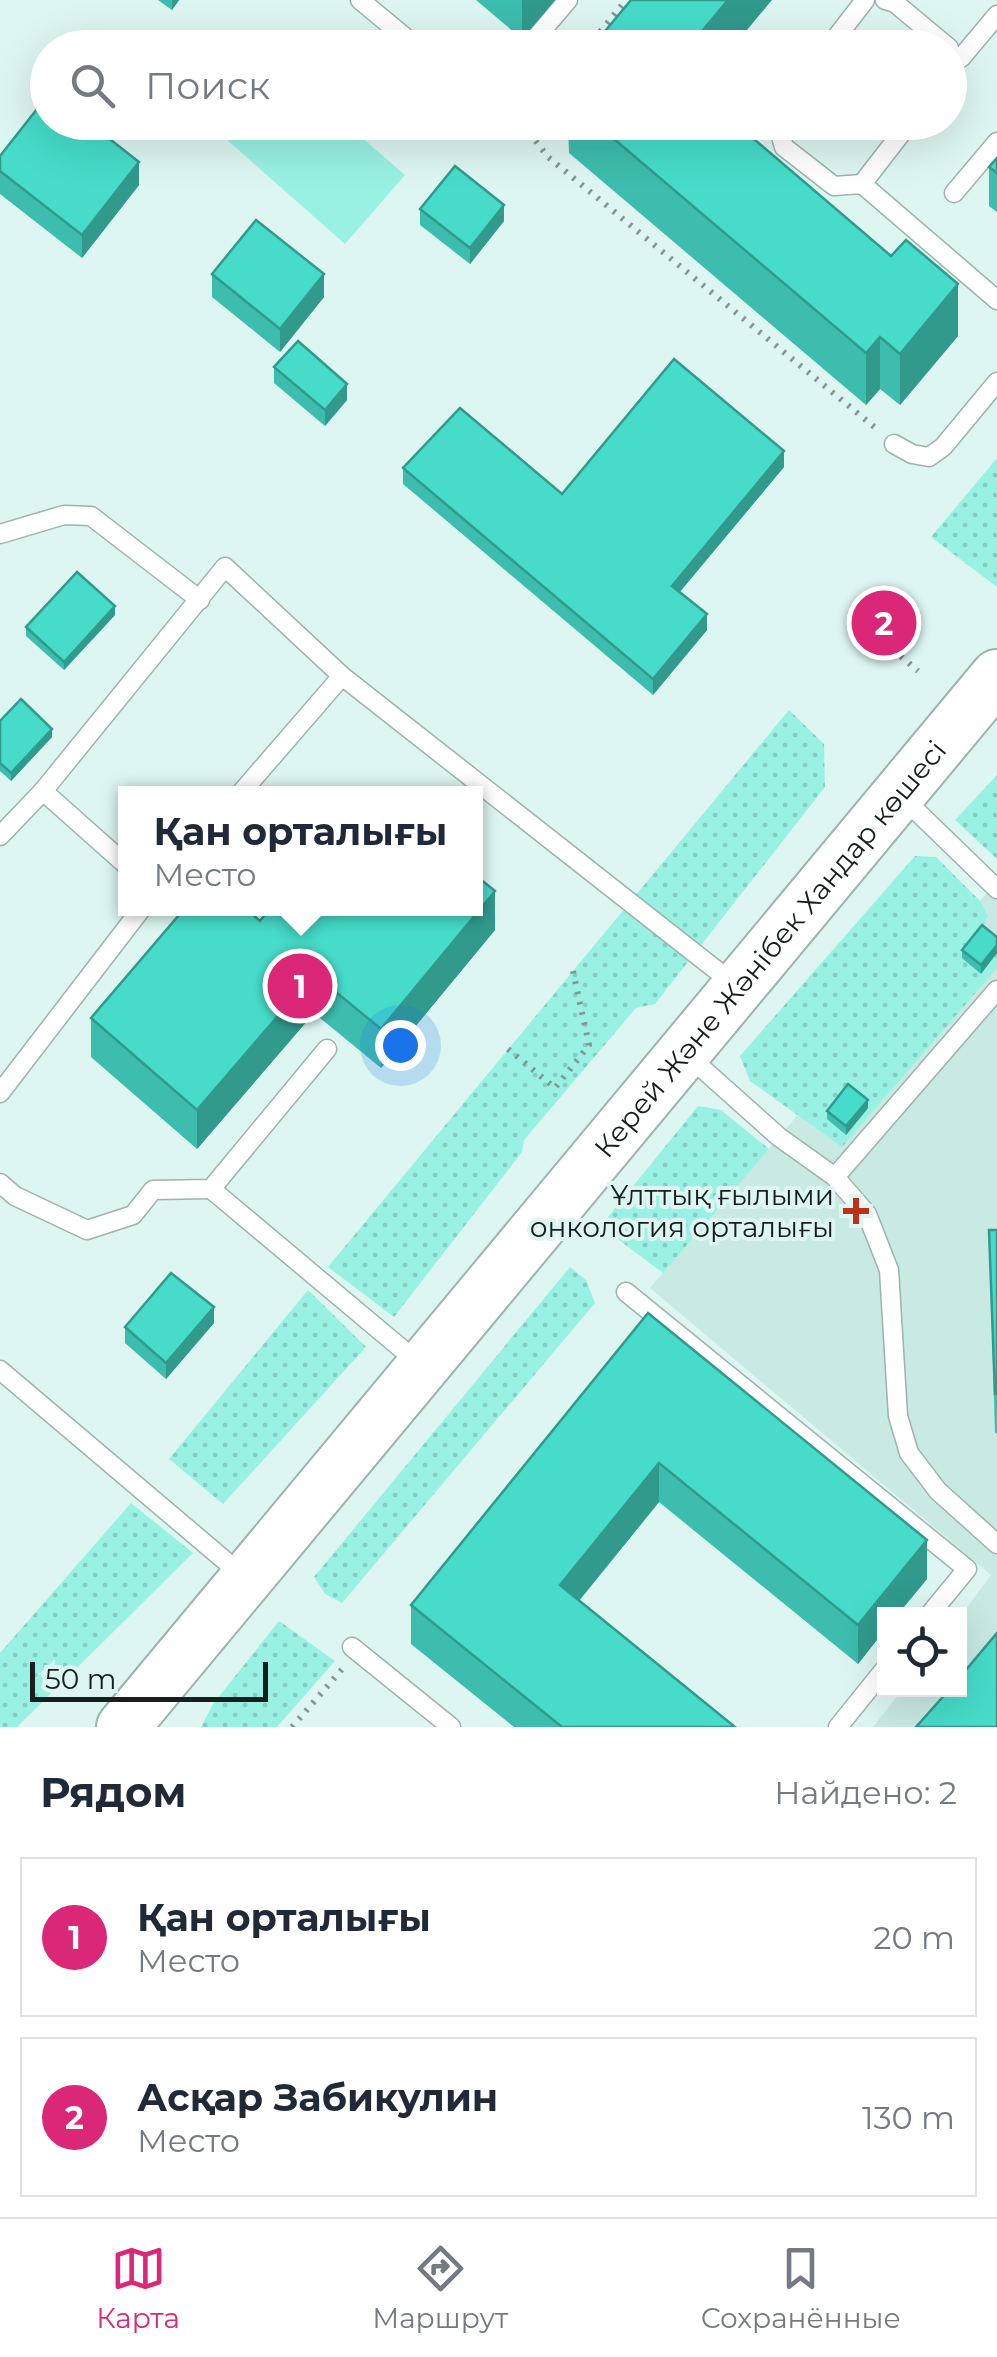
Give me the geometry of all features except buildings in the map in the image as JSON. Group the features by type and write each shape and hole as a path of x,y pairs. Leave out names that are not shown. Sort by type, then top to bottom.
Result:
{"main road":[{"name":"Керей Және Жәнібек Хандар көшесі","path":"123,1727 997,676"}],"lane":[{"path":"360,0 396,30"},
{"path":"542,30 568,0"},
{"path":"842,30 865,0"},
{"path":"885,0 895,3 924,30"},
{"path":"967,42 997,15"},
{"path":"782,140 784,146 834,186 862,184 997,300"},
{"path":"862,184 896,140"},
{"path":"954,193 997,142"},
{"path":"894,444 928,457 943,447 997,382"},
{"path":"0,534 64,515 91,516 200,600"},
{"path":"0,836 43,791 225,566 342,676 482,786"},
{"path":"247,786 342,676"},
{"path":"483,787 738,987"},
{"path":"43,791 118,858"},
{"path":"898,794 997,890"},
{"path":"0,1093 136,916"},
{"path":"835,1177 997,990"},
{"path":"980,1012 997,1026"},
{"path":"211,1189 326,1050"},
{"path":"684,1052 778,1137 835,1177 867,1214 890,1270 898,1416 910,1453 938,1491 997,1544"},
{"path":"0,1183 15,1196 88,1230 133,1215 153,1190 211,1189 423,1366"},
{"path":"626,1292 967,1569 936,1607"},
{"path":"0,1370 246,1578"},
{"path":"355,1649 451,1727"},
{"path":"838,1727 877,1679"}],"path":[{"path":"602,30 626,0"},
{"path":"535,140 548,158 894,444"},
{"path":"861,622 918,671"},
{"path":"508,1048 556,1088 589,1045 573,971"},
{"path":"292,1727 355,1649"}],"shaded area":[{"name":"Ұлттық ғылыми онкология орталығы","path":"997,881 997,1727 873,1727 897,1697 967,1697 967,1608 991,1575 650,1288"}],"green space":[{"path":"227,140 365,140 405,175 345,244"},
{"path":"997,458 997,587 931,537"},
{"path":"789,710 824,744 825,787 655,1004 636,1008 524,1140 522,1152 394,1317 328,1267"},
{"path":"997,775 997,859 955,820"},
{"path":"915,856 936,857 980,901 988,916 982,928 997,941 997,968 842,1147 750,1081 740,1056"},
{"path":"698,1106 721,1110 769,1149 663,1273 611,1234 608,1217"},
{"path":"570,1267 586,1280 595,1303 342,1603 325,1594 314,1577"},
{"path":"308,1290 366,1347 223,1504 169,1459"},
{"path":"131,1503 193,1553 17,1727 0,1727 0,1653"},
{"path":"279,1621 335,1661 277,1727 201,1727 213,1704"}],"place":[{"name":"Асқар Забикулин","path":"884,623"},
{"name":"Қан орталығы","path":"300,986"},
{"name":"Ұлттық ғылыми онкология орталығы","path":"856,1211"}]}
